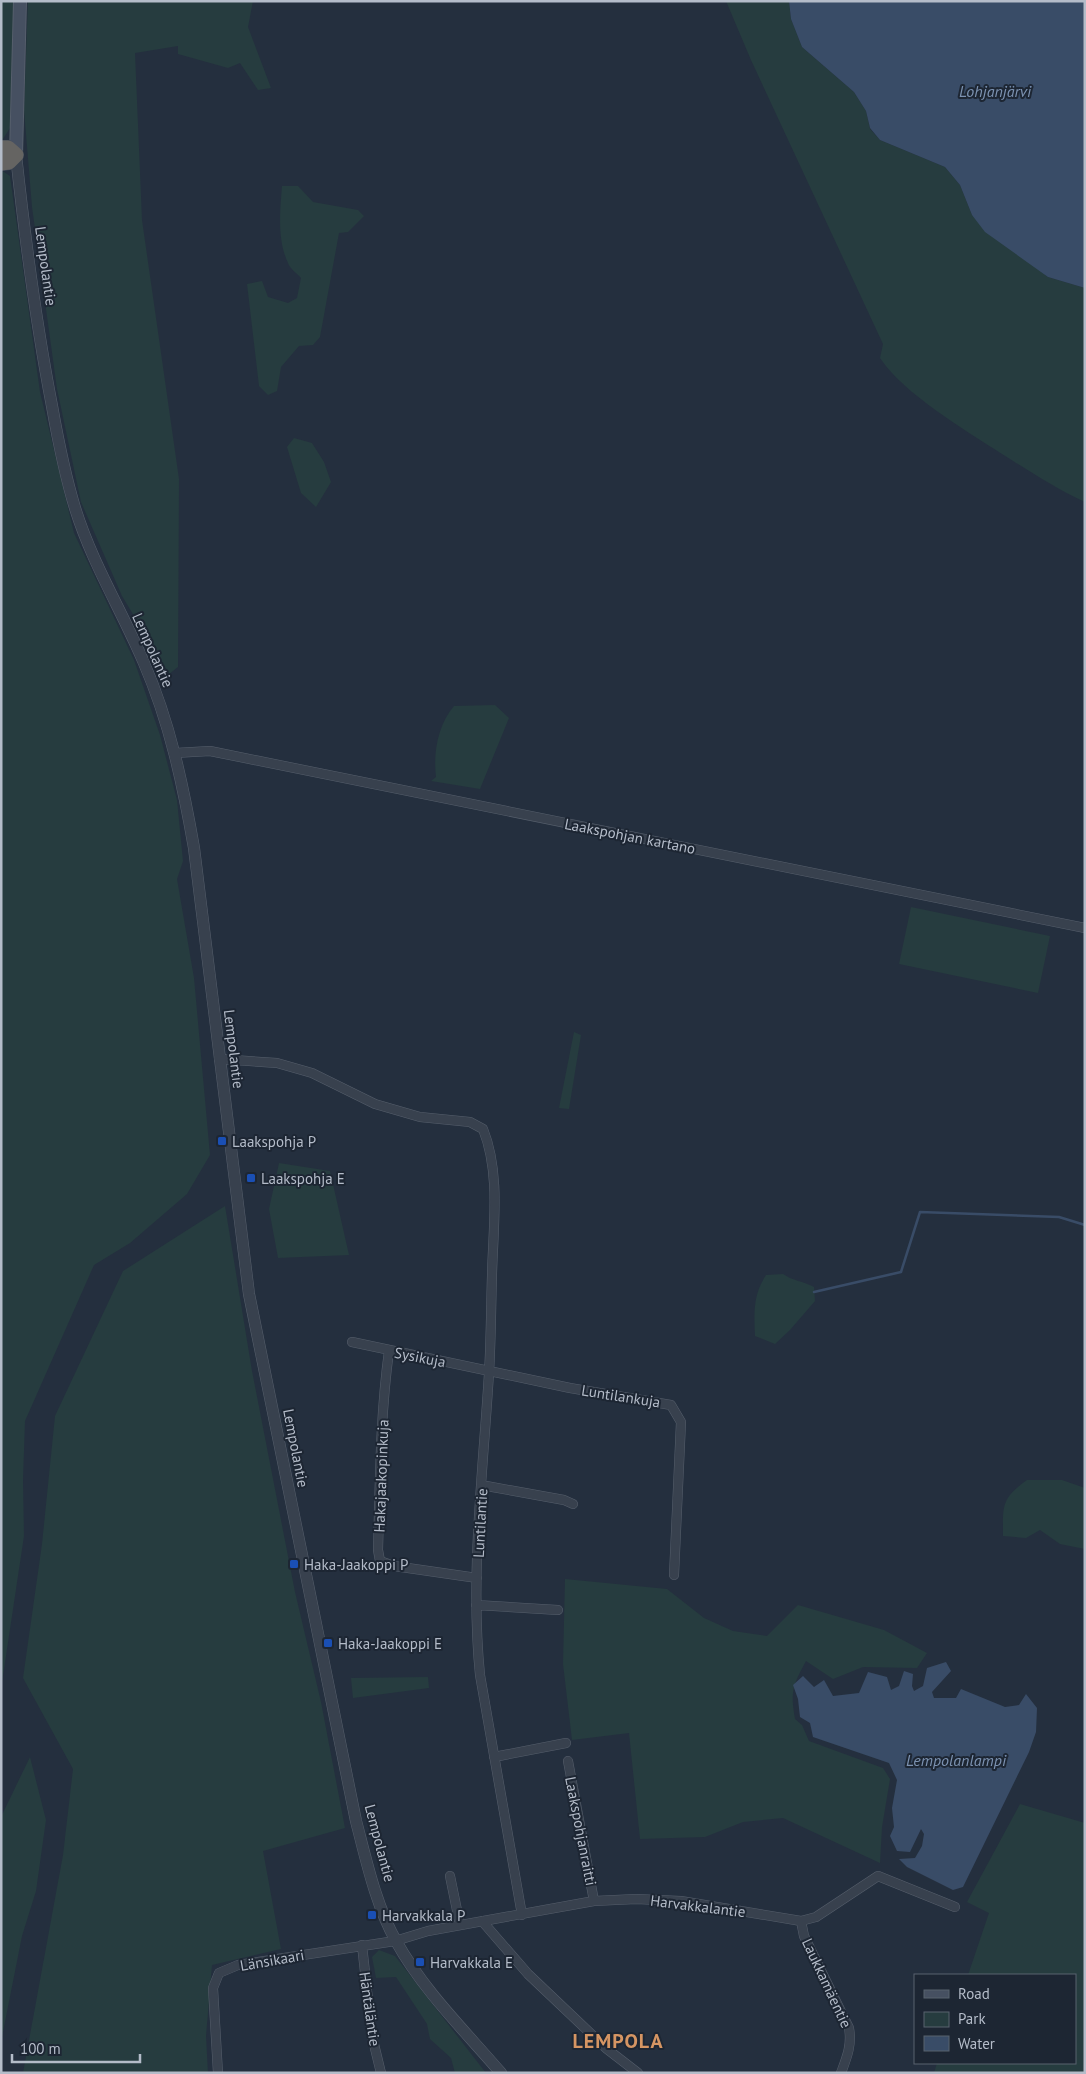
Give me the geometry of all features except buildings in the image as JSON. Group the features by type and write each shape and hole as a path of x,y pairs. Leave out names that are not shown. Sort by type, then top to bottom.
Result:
{"highway":[{"path":"1,148 8,148 16,155 9,162 1,163"}],"main road":[{"name":"Lempolantie","path":"16,155 20,1"}],"street":[{"name":"Lempolantie","path":"16,155 24,231 44,368 75,509 108,590 144,663 175,752 194,848 218,1059 242,1226 249,1294 356,1821 372,1878 395,1941 425,1983 501,2073"},
{"name":"Laakspohjan kartano","path":"175,752 210,751 1085,928"},
{"name":"Luntilantie","path":"218,1059 277,1062 312,1073 375,1104 420,1117 470,1122 483,1129 488,1140 494,1194 489,1370 481,1485 476,1605 480,1675 522,1915"},
{"name":"Sysikuja","path":"352,1342 489,1370"},
{"name":"Hakajaakopinkuja","path":"390,1351 385,1384 380,1455 378,1550 380,1562 394,1566 477,1578"},
{"name":"Luntilankuja","path":"489,1370 570,1388 671,1405 681,1422 674,1575"},
{"path":"481,1485 564,1500 573,1504"},
{"path":"476,1605 558,1610"},
{"path":"494,1757 566,1743"},
{"name":"Laakspohjanraitti","path":"568,1761 594,1901"},
{"path":"450,1876 460,1925"},
{"path":"801,1921 816,1917 878,1876 955,1907"},
{"name":"Harvakkalantie","path":"395,1941 428,1931 594,1901 636,1899 681,1901 801,1921"},
{"path":"482,1921 528,1974 607,2049 638,2073"},
{"name":"Laukkamäentie","path":"801,1921 804,1936 849,2028 851,2039 849,2052 841,2073"},
{"name":"Länsikaari","path":"218,2073 213,1988 220,1973 238,1965 395,1941"},
{"name":"Häntäläntie","path":"362,1945 372,2036 381,2073"}],"green space":[{"path":"1,1 14,1 10,128 1,142"},
{"path":"28,1 253,1 248,27 271,88 258,90 240,63 228,68 178,54 178,46 135,53 142,220 179,479 178,667 169,674 122,596 81,502 57,389 32,207 24,110"},
{"path":"726,1 789,1 791,19 802,47 854,92 866,111 870,129 880,140 945,167 960,185 972,215 1048,277 1085,288 1085,502 1032,473 936,411 904,385 880,358 883,344 751,60"},
{"path":"1,170 10,176 40,392 74,533 134,660 160,735 177,800 183,861 177,879 194,978 210,1155 187,1194 130,1243 94,1265 25,1421 24,1536 1,1689"},
{"path":"282,186 298,186 313,202 358,210 364,216 348,232 339,233 320,337 313,345 299,346 281,367 277,391 268,395 259,386 247,284 262,281 268,297 288,303 297,298 301,278 289,265 282,245 280,215"},
{"path":"294,438 312,443 324,462 331,482 316,507 301,493 287,447"},
{"path":"495,705 509,718 480,789 431,781 436,777 435,758 440,730 454,706"},
{"path":"911,907 1050,936 1038,993 899,964"},
{"path":"574,1032 581,1035 569,1109 559,1108"},
{"path":"279,1163 330,1171 349,1255 278,1258 269,1209"},
{"path":"225,1206 252,1371 295,1592 321,1702 345,1828 263,1851 281,1949 212,1965 206,2036 208,2073 23,2073 63,1855 73,1769 23,1678 42,1544 55,1416 123,1271"},
{"path":"783,1274 814,1287 815,1301 775,1344 755,1336 755,1304 766,1275"},
{"path":"1027,1480 1062,1480 1085,1488 1085,1549 1060,1544 1040,1530 1026,1538 1003,1536 1005,1504 1012,1492"},
{"path":"565,1579 667,1589 704,1618 733,1631 767,1636 798,1605 884,1630 927,1653 917,1668 863,1667 833,1679 806,1661 794,1689 795,1719 802,1725 809,1741 883,1768 890,1779 882,1827 880,1863 783,1818 743,1822 705,1837 640,1839 629,1733 572,1740 563,1664"},
{"path":"428,1677 429,1688 353,1698 351,1678"},
{"path":"30,1757 46,1820 36,1891 22,1936 1,2042 1,1817"},
{"path":"1020,1804 1085,1823 1085,2073 934,2073 937,2064 1076,2064 1076,1974 968,1974 989,1913 967,1902"},
{"path":"379,1950 395,1956 486,2073 455,2073 451,2058 430,2039 427,2024 396,1977 376,1978 372,1957"}],"water":[{"name":"Lohjanjärvi","path":"789,1 1085,1 1085,288 1048,277 985,232 972,215 960,185 945,167 880,140 870,128 866,111 854,92 802,47 791,19"},
{"name":"Lempolanlampi","path":"946,1662 951,1671 932,1692 934,1698 956,1698 961,1689 1005,1707 1019,1705 1026,1694 1037,1708 1036,1732 1029,1752 963,1887 953,1890 907,1867 899,1859 915,1858 922,1846 924,1834 921,1829 910,1852 897,1851 890,1836 894,1827 892,1808 897,1780 889,1763 813,1737 810,1723 800,1717 798,1699 793,1685 803,1676 814,1687 824,1680 833,1696 859,1693 868,1672 887,1677 891,1690 899,1686 904,1671 913,1674 912,1686 914,1691 923,1686 927,1668"}],"waterway":[{"path":"814,1292 901,1272 920,1212 1059,1217 1085,1225"}],"place":[{"name":"Laakspohja P","path":"222,1141"},
{"name":"Laakspohja E","path":"251,1178"},
{"name":"Haka-Jaakoppi P","path":"294,1564"},
{"name":"Haka-Jaakoppi E","path":"328,1643"},
{"name":"Harvakkala P","path":"372,1915"},
{"name":"Harvakkala E","path":"420,1962"}],"district":[{"name":"LEMPOLA","path":"618,2041"}]}
